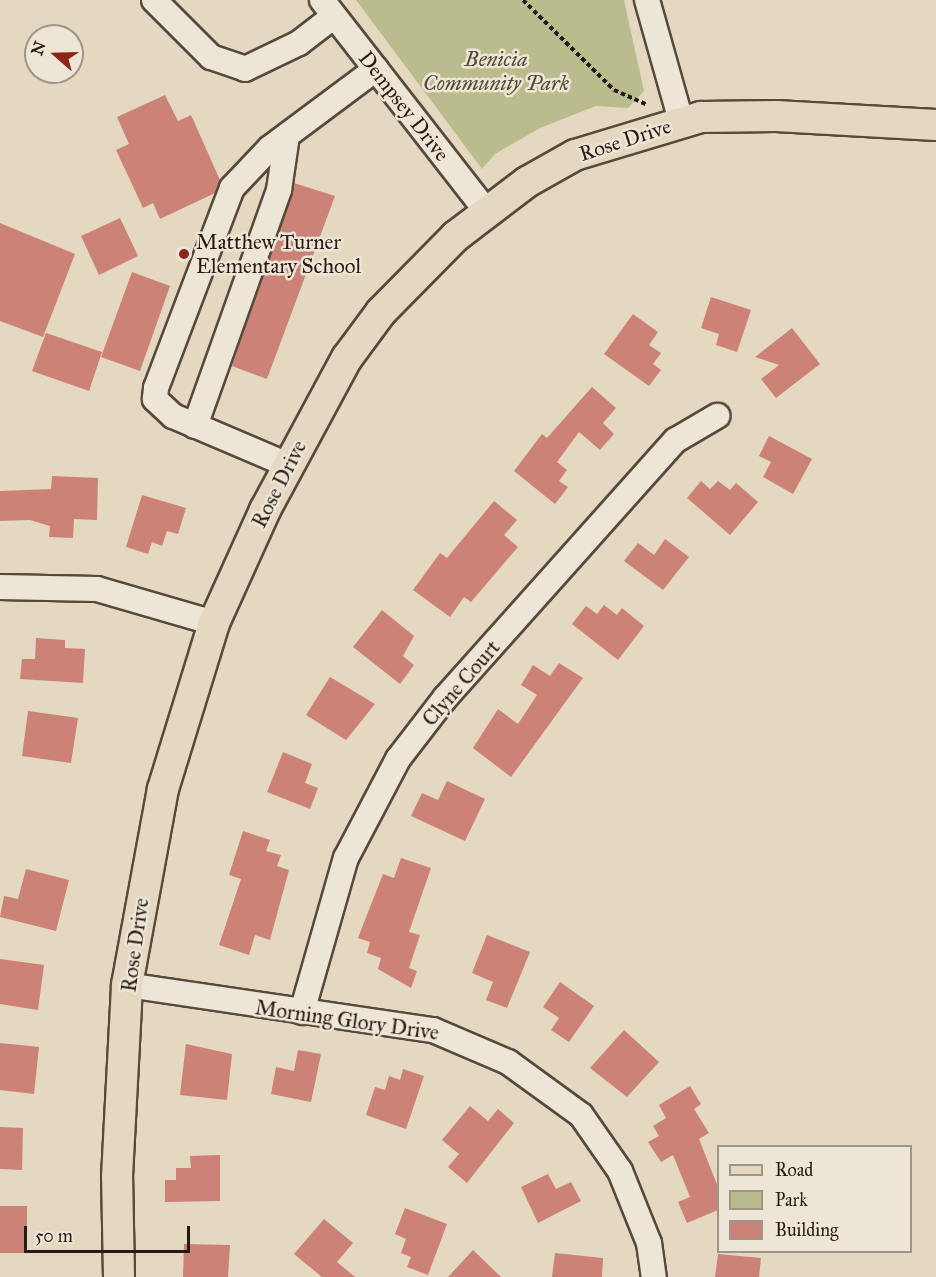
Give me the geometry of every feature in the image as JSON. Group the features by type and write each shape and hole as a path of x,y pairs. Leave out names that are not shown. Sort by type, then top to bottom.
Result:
{"main road":[{"name":"Rose Drive","path":"118,1277 117,1176 127,985 164,789 214,623 288,465 347,358 381,312 418,270 486,212 575,154 681,121 776,116 936,125"}],"street":[{"path":"154,0 211,57 245,69 299,43 328,8"},
{"path":"647,0 681,121"},
{"name":"Dempsey Drive","path":"328,8 486,212"},
{"path":"288,465 195,426 162,409 156,388 232,188 287,136 376,69"},
{"path":"195,426 279,190 287,136"},
{"name":"Clyne Court","path":"302,1012 345,858 373,796 398,759 445,698 676,440 717,416"},
{"path":"0,587 97,589 214,623"},
{"name":"Morning Glory Drive","path":"127,985 451,1036 508,1062 554,1093 581,1115 620,1171 649,1244 654,1277"}],"path":[{"path":"524,0 614,90 638,101"}],"green space":[{"name":"Benicia Community Park","path":"356,0 624,0 644,91 628,108 596,106 540,128 495,154 482,169"}],"building":[{"path":"165,95 178,121 191,115 220,180 215,193 160,219 153,203 143,208 116,150 129,144 117,117"},
{"path":"294,183 335,196 267,379 232,366"},
{"path":"120,218 138,256 99,275 81,236"},
{"path":"0,223 75,254 43,337 0,321"},
{"path":"132,272 170,286 140,371 101,357"},
{"path":"711,297 751,310 737,352 716,345 719,334 701,328"},
{"path":"633,314 658,332 649,345 661,353 653,364 661,370 649,386 604,354"},
{"path":"792,328 820,364 776,398 761,379 779,365 755,357"},
{"path":"46,333 102,352 89,391 32,371"},
{"path":"592,387 616,408 603,423 614,434 600,450 579,432 557,462 567,470 559,481 568,487 555,504 514,471 542,434 547,438"},
{"path":"769,436 812,459 793,494 763,477 771,462 759,456"},
{"path":"52,476 98,478 97,520 74,519 73,538 49,537 50,526 30,520 0,521 0,491 51,489"},
{"path":"701,481 710,489 718,481 730,490 736,483 758,502 730,535 687,498"},
{"path":"142,495 186,508 178,534 167,531 162,546 152,542 148,554 126,547"},
{"path":"494,501 517,520 504,535 518,547 471,602 464,597 450,617 413,590 440,553 447,558"},
{"path":"665,539 689,557 663,590 624,561 638,543 654,555"},
{"path":"604,605 617,615 622,608 644,626 618,660 572,624 586,606 597,614"},
{"path":"382,610 414,636 403,656 414,665 400,684 353,647"},
{"path":"36,638 65,640 65,648 85,649 83,683 20,679 22,659 35,659"},
{"path":"559,663 583,678 511,777 473,748 498,709 518,724 537,695 521,685 533,665 550,676"},
{"path":"330,677 375,704 346,740 306,715"},
{"path":"28,711 78,718 71,763 22,756"},
{"path":"283,752 312,764 305,783 318,788 310,809 267,792"},
{"path":"447,781 485,799 465,841 411,816 422,793 438,800"},
{"path":"243,831 270,840 266,851 281,855 277,866 289,870 270,940 255,935 249,955 219,945 241,879 229,875"},
{"path":"401,858 431,868 409,932 420,935 409,968 417,971 411,988 378,969 381,958 367,953 370,942 358,938 383,874 394,878"},
{"path":"26,869 69,880 56,931 0,917 4,896 18,899"},
{"path":"487,935 530,952 507,1008 486,1000 493,982 472,973"},
{"path":"0,959 44,965 38,1010 0,1004"},
{"path":"560,982 594,1006 569,1042 551,1030 559,1018 543,1007"},
{"path":"624,1030 659,1062 627,1097 590,1068"},
{"path":"0,1043 39,1047 34,1094 0,1090"},
{"path":"186,1044 232,1054 227,1100 180,1095"},
{"path":"298,1050 321,1054 311,1102 271,1094 276,1067 294,1071"},
{"path":"403,1069 424,1076 406,1129 366,1115 375,1087 385,1090 389,1076 400,1080"},
{"path":"690,1086 701,1104 694,1109 709,1133 699,1139 717,1184 717,1210 687,1223 678,1202 690,1197 673,1155 661,1162 648,1142 659,1136 653,1126 666,1118 659,1105"},
{"path":"470,1106 488,1121 498,1109 514,1123 467,1183 448,1167 459,1154 442,1140"},
{"path":"0,1127 23,1128 22,1170 0,1169"},
{"path":"220,1155 220,1201 165,1202 165,1180 176,1180 176,1168 191,1168 190,1156"},
{"path":"548,1174 556,1189 571,1182 581,1201 538,1223 521,1187"},
{"path":"0,1206 27,1206 27,1253 0,1253"},
{"path":"405,1208 447,1224 428,1275 407,1267 411,1257 401,1253 406,1239 395,1234"},
{"path":"324,1219 353,1243 337,1262 355,1277 322,1277 294,1254"},
{"path":"184,1244 230,1245 228,1277 183,1277"},
{"path":"473,1250 501,1277 448,1277"},
{"path":"555,1253 603,1258 602,1277 552,1277"},
{"path":"718,1254 761,1258 759,1277 715,1277"}],"place":[{"name":"Matthew Turner Elementary School","path":"184,254"}]}
